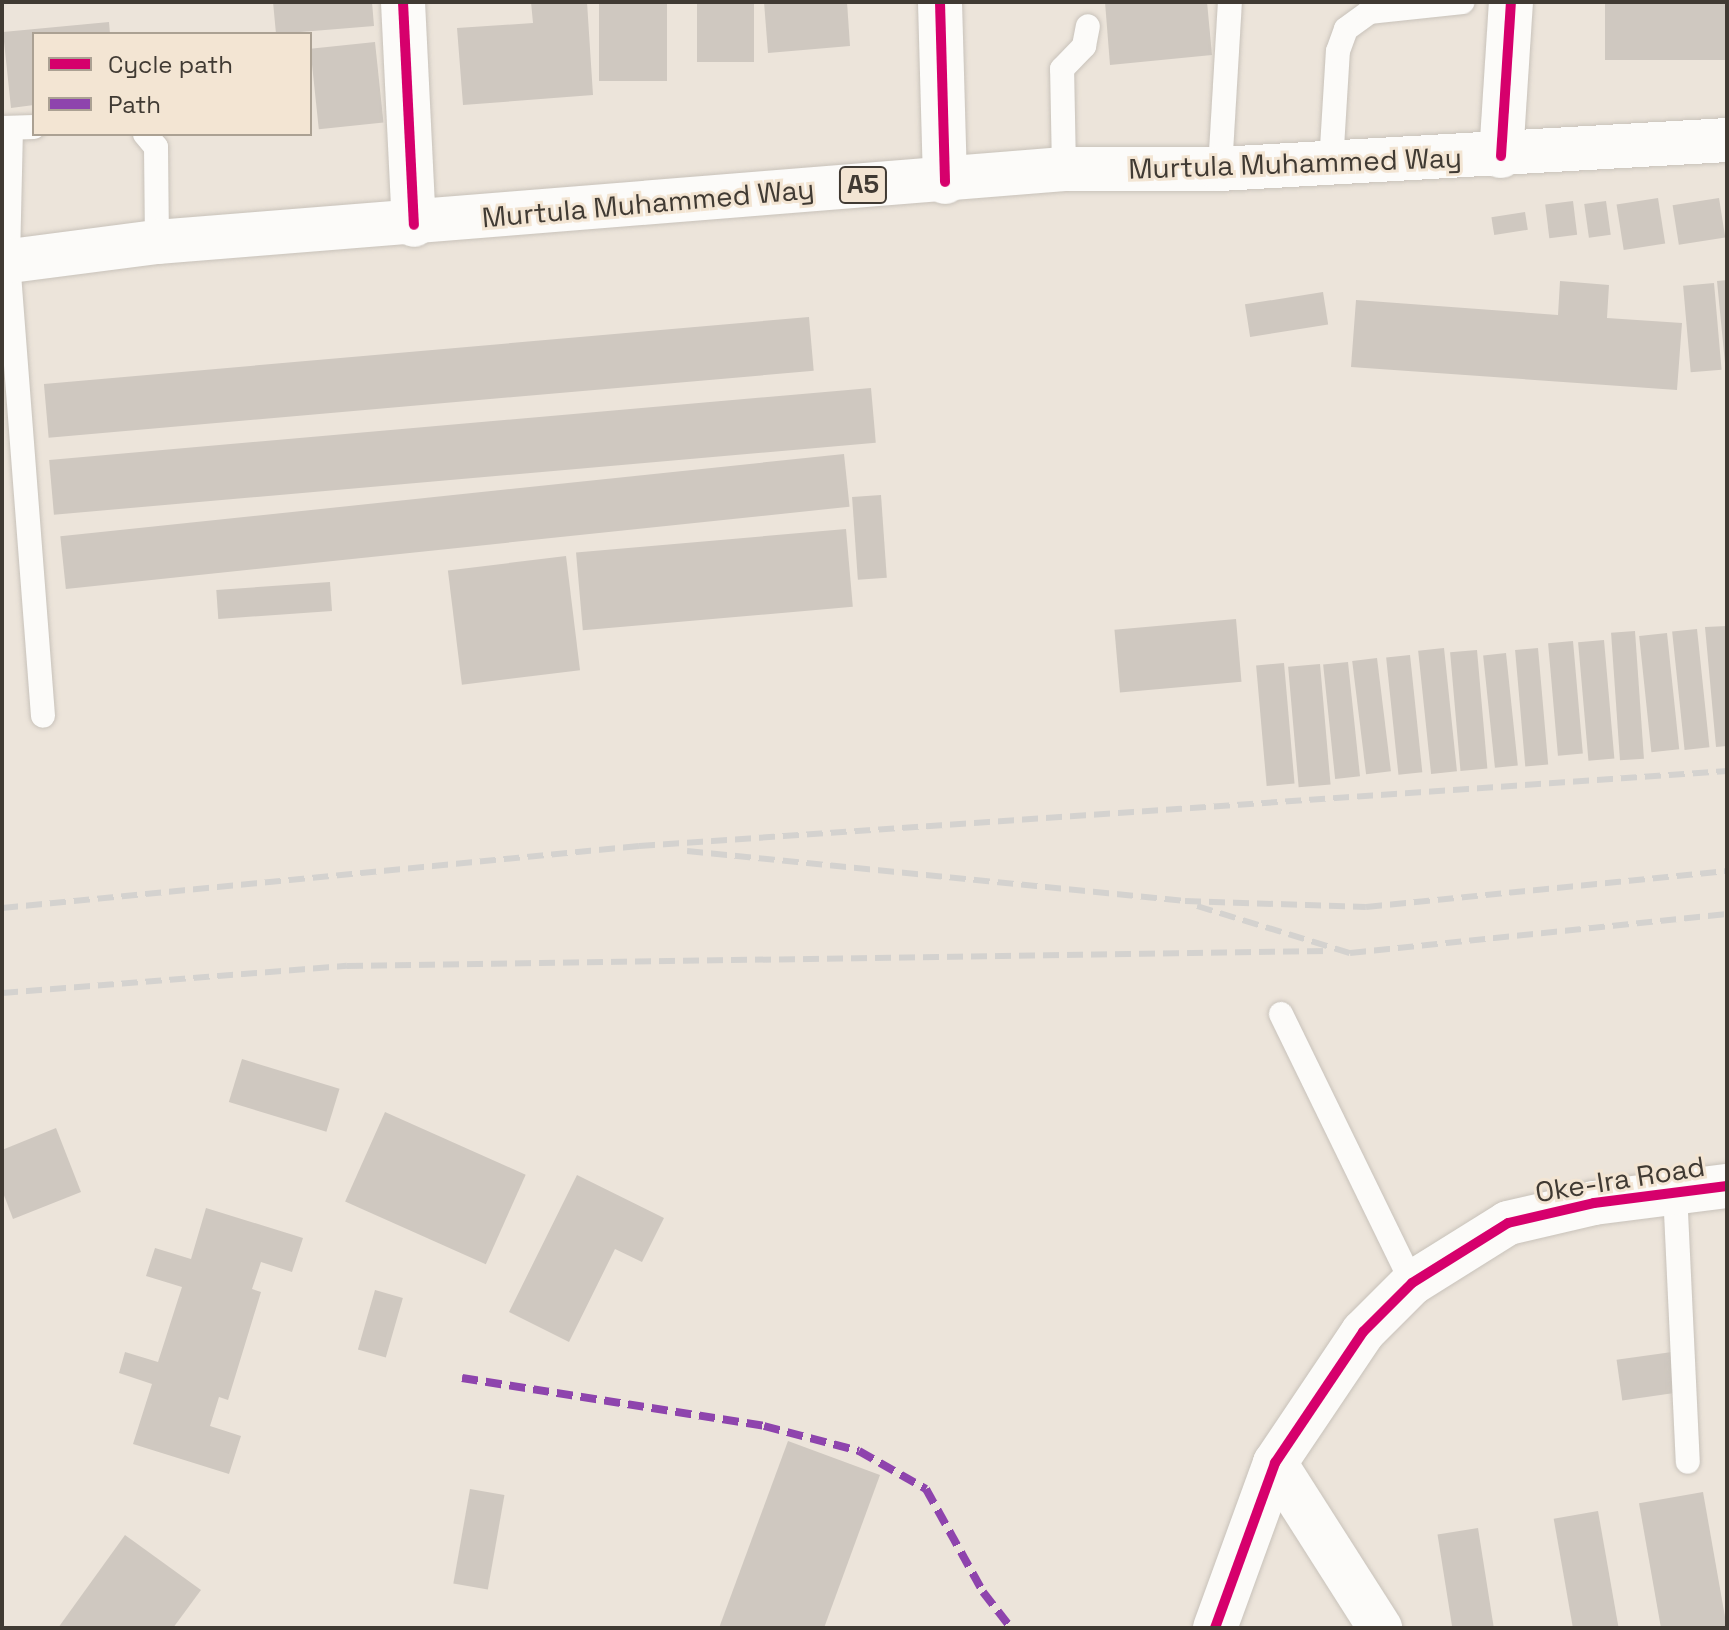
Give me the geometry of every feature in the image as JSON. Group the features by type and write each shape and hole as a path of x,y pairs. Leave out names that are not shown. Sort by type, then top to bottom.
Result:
{"main road":[{"path":"403,2 414,225"},
{"path":"940,2 945,182"},
{"path":"1501,156 1511,2"},
{"name":"Murtula Muhammed Way","path":"5,261 157,242 414,225 792,189 945,182 1064,169 1220,169 1501,156 1727,140"},
{"name":"Oke-Ira Road","path":"1215,1628 1275,1463 1363,1332 1412,1283 1508,1223 1675,1191 1727,1186"},
{"path":"1275,1463 1380,1628"}],"lane":[{"path":"1220,169 1230,2"},
{"path":"1331,164 1338,51 1346,29 1369,12 1462,2"},
{"path":"1064,169 1062,69 1084,46 1088,26"},
{"path":"16,128 5,261 43,716"},
{"path":"147,136 156,147 157,242"},
{"path":"1281,1014 1412,1283"},
{"path":"1675,1191 1688,1462"}],"building":[{"path":"273,2 372,2 374,26 276,32"},
{"path":"531,2 587,2 593,95 463,105 457,28 533,23"},
{"path":"599,2 667,2 667,81 599,81"},
{"path":"697,2 754,2 754,62 697,62"},
{"path":"764,2 847,2 850,46 768,53"},
{"path":"1105,2 1207,2 1212,55 1110,65"},
{"path":"1605,2 1727,2 1727,60 1605,60"},
{"path":"109,22 110,32 32,32 32,105 11,108 3,32"},
{"path":"375,42 383,123 319,129 312,49"},
{"path":"1658,198 1665,243 1624,250 1617,205"},
{"path":"1719,198 1725,238 1679,245 1673,205"},
{"path":"1573,201 1577,235 1549,238 1545,204"},
{"path":"1606,201 1611,235 1589,238 1584,204"},
{"path":"1525,212 1528,230 1494,235 1491,217"},
{"path":"1727,280 1727,363 1725,363 1717,281"},
{"path":"1560,281 1609,285 1607,318 1682,323 1677,390 1351,367 1356,300 1558,315"},
{"path":"1714,283 1722,370 1691,372 1683,286"},
{"path":"1323,292 1328,325 1250,337 1245,304"},
{"path":"809,317 814,371 49,438 44,384"},
{"path":"871,388 876,443 54,515 49,460"},
{"path":"844,454 850,507 66,589 60,536"},
{"path":"881,495 887,578 858,580 852,497"},
{"path":"846,529 853,607 583,630 576,553"},
{"path":"566,556 580,670 462,685 448,571"},
{"path":"330,582 332,611 218,619 216,590"},
{"path":"1236,619 1241,682 1120,692 1114,630"},
{"path":"1727,626 1727,746 1716,747 1705,627"},
{"path":"1697,629 1709,747 1685,750 1672,632"},
{"path":"1635,631 1644,759 1620,760 1611,633"},
{"path":"1667,633 1679,749 1651,752 1639,636"},
{"path":"1604,640 1614,759 1588,761 1578,642"},
{"path":"1573,641 1583,754 1558,756 1548,643"},
{"path":"1444,648 1457,771 1431,774 1418,651"},
{"path":"1538,648 1548,765 1525,767 1515,650"},
{"path":"1477,650 1487,769 1460,771 1450,652"},
{"path":"1506,653 1518,765 1495,768 1483,655"},
{"path":"1410,655 1422,772 1398,775 1386,658"},
{"path":"1377,658 1391,771 1366,774 1352,661"},
{"path":"1348,662 1360,776 1335,779 1323,665"},
{"path":"1284,663 1295,784 1267,786 1256,665"},
{"path":"1320,664 1331,785 1299,787 1288,667"},
{"path":"242,1059 340,1089 326,1132 229,1102"},
{"path":"385,1112 526,1175 486,1264 345,1202"},
{"path":"56,1128 81,1192 13,1219 2,1190 2,1150"},
{"path":"577,1175 664,1218 642,1262 615,1249 569,1342 509,1312"},
{"path":"206,1208 303,1238 292,1272 261,1262 252,1289 261,1292 228,1400 219,1397 210,1426 241,1436 229,1474 133,1444 152,1384 119,1373 125,1352 158,1362 182,1287 146,1276 155,1248 191,1259"},
{"path":"375,1290 403,1298 386,1358 358,1350"},
{"path":"1672,1352 1678,1393 1622,1400 1617,1360"},
{"path":"788,1441 880,1475 824,1628 719,1628"},
{"path":"470,1489 504,1495 488,1590 453,1584"},
{"path":"1703,1492 1727,1628 1661,1628 1639,1503"},
{"path":"1598,1511 1619,1628 1573,1628 1554,1519"},
{"path":"1478,1528 1494,1628 1452,1628 1438,1534"},
{"path":"125,1535 201,1590 173,1628 58,1628"}],"railway":[{"path":"2,908 639,846 1727,771"},
{"path":"687,851 1185,901 1366,907 1727,871"},
{"path":"1197,906 1350,953 1727,914"},
{"path":"2,993 347,966 1329,951"}],"marked path":[{"path":"462,1378 764,1426 859,1451 926,1489 983,1592 1011,1628"}],"cycle path":[{"path":"403,2 414,225"},
{"path":"940,2 945,182"},
{"path":"1501,156 1511,2"},
{"path":"1215,1628 1275,1463 1363,1332 1412,1283 1508,1223 1594,1203 1727,1186"}]}
